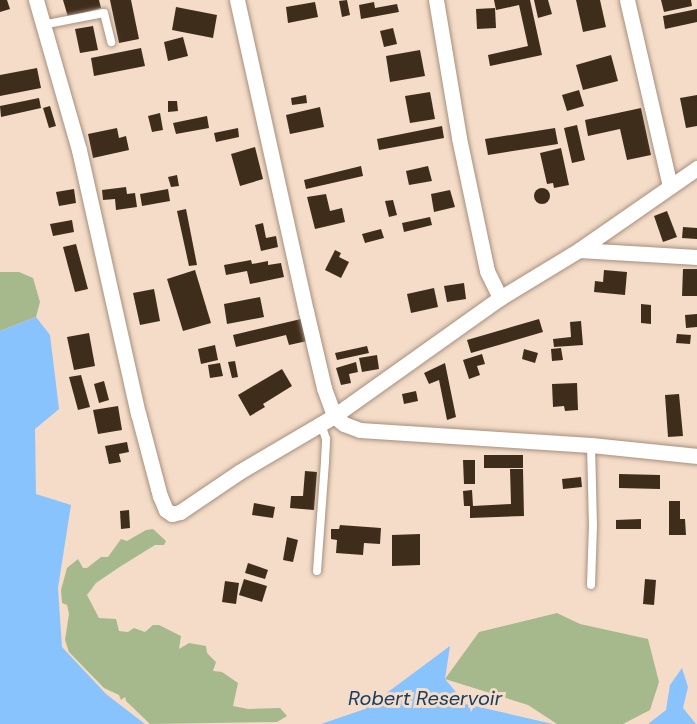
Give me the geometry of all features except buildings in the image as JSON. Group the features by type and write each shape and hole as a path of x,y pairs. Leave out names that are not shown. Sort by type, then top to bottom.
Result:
{"street":[{"path":"36,0 79,150 124,356 160,496 166,510 172,513 180,512 239,472 328,420 500,298 579,250 697,168"},
{"path":"237,0 324,388 328,420"},
{"path":"436,0 459,138 487,271 500,298"},
{"path":"627,0 670,186"},
{"path":"579,250 697,257"},
{"path":"328,420 360,430 591,445 697,456"}],"lane":[{"path":"42,25 104,13 111,42"},
{"path":"317,571 328,420"},
{"path":"591,445 593,525 591,585"}],"green space":[{"path":"0,272 19,272 33,278 40,302 36,317 0,331"},
{"path":"153,529 166,541 164,545 155,545 118,568 96,583 87,595 99,618 116,619 119,631 128,632 134,628 145,632 153,625 159,625 181,636 179,649 189,643 206,646 207,653 216,662 213,671 222,672 238,683 233,706 248,709 280,708 287,716 277,722 150,724 126,701 125,697 121,700 119,695 104,688 69,652 65,640 69,614 67,605 62,603 61,590 67,568 78,559 83,568 87,568 101,557 108,557 121,539 127,541 146,530"},
{"path":"557,613 580,624 648,639 659,682 650,710 623,724 557,724 528,705 445,679 479,632"}],"water":[{"path":"36,317 50,335 59,409 35,429 36,494 71,505 58,588 62,647 106,694 145,724 0,724 0,331"},
{"name":"Robert Reservoir","path":"450,646 445,679 466,704 553,724 321,724 365,709"},
{"path":"682,668 688,687 683,708 696,724 648,724 666,710 670,685"}]}
